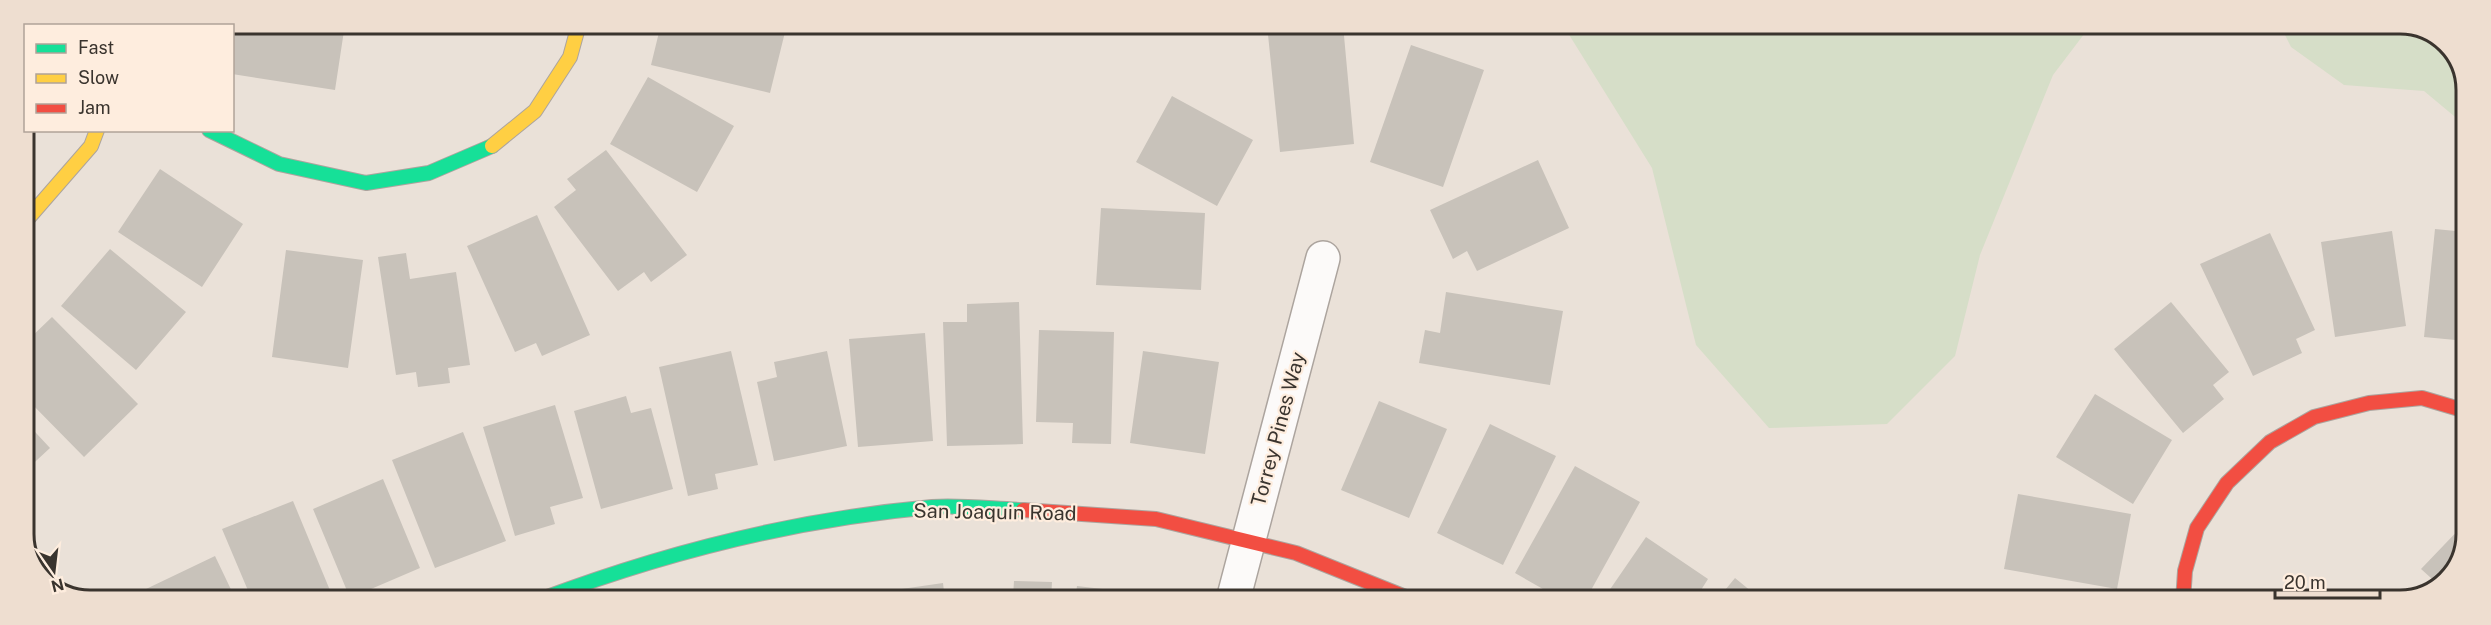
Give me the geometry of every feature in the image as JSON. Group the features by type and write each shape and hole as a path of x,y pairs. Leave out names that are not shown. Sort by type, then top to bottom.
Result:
{"street":[{"path":"213,132 279,164 366,183 429,173 488,149 535,111 570,57 576,34"},
{"path":"34,212 91,146 96,132"},
{"name":"Torrey Pines Way","path":"1236,590 1323,258"},
{"path":"2184,590 2185,571 2197,528 2228,483 2270,442 2314,417 2369,403 2422,398 2456,408"},
{"name":"San Joaquin Road","path":"565,590 715,542 825,521 934,507 1037,510 1156,519 1296,553 1388,590"}],"green space":[{"path":"1569,34 2084,34 2053,75 1980,255 1955,356 1887,424 1769,428 1696,345 1652,168"},
{"path":"2284,34 2401,34 2422,39 2435,46 2449,62 2455,76 2456,118 2424,91 2344,85 2291,47"}],"building":[{"path":"234,34 343,34 335,90 234,74"},
{"path":"659,34 785,34 770,93 651,65"},
{"path":"1268,34 1344,34 1354,144 1280,152"},
{"path":"1411,45 1484,70 1443,187 1370,162"},
{"path":"648,77 734,126 697,192 610,144"},
{"path":"1172,96 1253,140 1217,206 1136,162"},
{"path":"606,150 687,255 651,282 644,272 618,291 554,207 576,190 567,179"},
{"path":"1538,160 1569,228 1477,271 1467,251 1453,259 1430,210"},
{"path":"160,169 243,224 202,287 118,232"},
{"path":"1101,208 1205,213 1201,290 1096,285"},
{"path":"537,215 590,335 542,356 536,343 515,352 467,246"},
{"path":"2435,229 2456,231 2456,340 2424,337"},
{"path":"2392,231 2406,326 2335,337 2321,242"},
{"path":"2270,233 2315,330 2296,339 2302,353 2253,376 2200,264"},
{"path":"110,249 186,312 136,370 61,306"},
{"path":"286,250 363,260 348,368 272,357"},
{"path":"406,253 410,279 456,272 470,365 448,368 450,383 418,387 416,372 396,375 378,257"},
{"path":"1446,292 1563,311 1550,385 1419,363 1425,330 1440,333"},
{"path":"1019,302 1023,444 947,446 943,322 967,322 967,304"},
{"path":"2171,302 2229,372 2213,385 2224,399 2183,433 2114,349"},
{"path":"52,317 138,404 84,457 35,407 35,334"},
{"path":"1039,330 1114,332 1111,444 1072,443 1073,423 1036,422"},
{"path":"925,333 933,441 858,447 849,339"},
{"path":"731,351 758,465 715,474 718,489 688,496 659,367"},
{"path":"827,351 847,446 774,461 757,382 777,377 774,362"},
{"path":"1143,351 1219,362 1205,454 1130,443"},
{"path":"2095,394 2172,440 2133,504 2056,457"},
{"path":"626,396 631,413 651,408 673,489 601,509 574,411"},
{"path":"1379,401 1447,429 1409,518 1341,490"},
{"path":"555,405 583,498 550,507 555,524 515,536 483,427"},
{"path":"1490,424 1556,456 1503,565 1437,533"},
{"path":"35,432 50,448 35,462"},
{"path":"463,432 506,541 435,568 392,460"},
{"path":"1575,466 1640,502 1591,590 1545,590 1515,573"},
{"path":"383,479 420,568 369,590 347,590 313,509"},
{"path":"2018,494 2131,514 2117,589 2004,569"},
{"path":"293,501 330,590 248,590 222,529"},
{"path":"2456,532 2454,553 2443,572 2433,580 2421,569"},
{"path":"1646,537 1708,579 1701,590 1610,590"},
{"path":"215,556 231,590 147,590"},
{"path":"1735,578 1750,590 1725,590"},
{"path":"1014,581 1052,582 1052,590 1013,590"},
{"path":"943,583 944,590 895,590"},
{"path":"1077,586 1111,590 1076,590"}],"traffic: fast":[{"path":"213,132 279,164 366,183 429,173 492,146"},
{"path":"567,590 635,567 732,540 832,520 932,507 1023,510"}],"traffic: slow":[{"path":"492,146 535,111 570,57 576,34"},
{"path":"34,211 91,146 96,132"}],"traffic: jam":[{"path":"2184,590 2185,571 2197,528 2227,483 2270,442 2314,417 2369,403 2422,398 2456,408"},
{"path":"1023,510 1156,519 1296,553 1388,590"}]}
